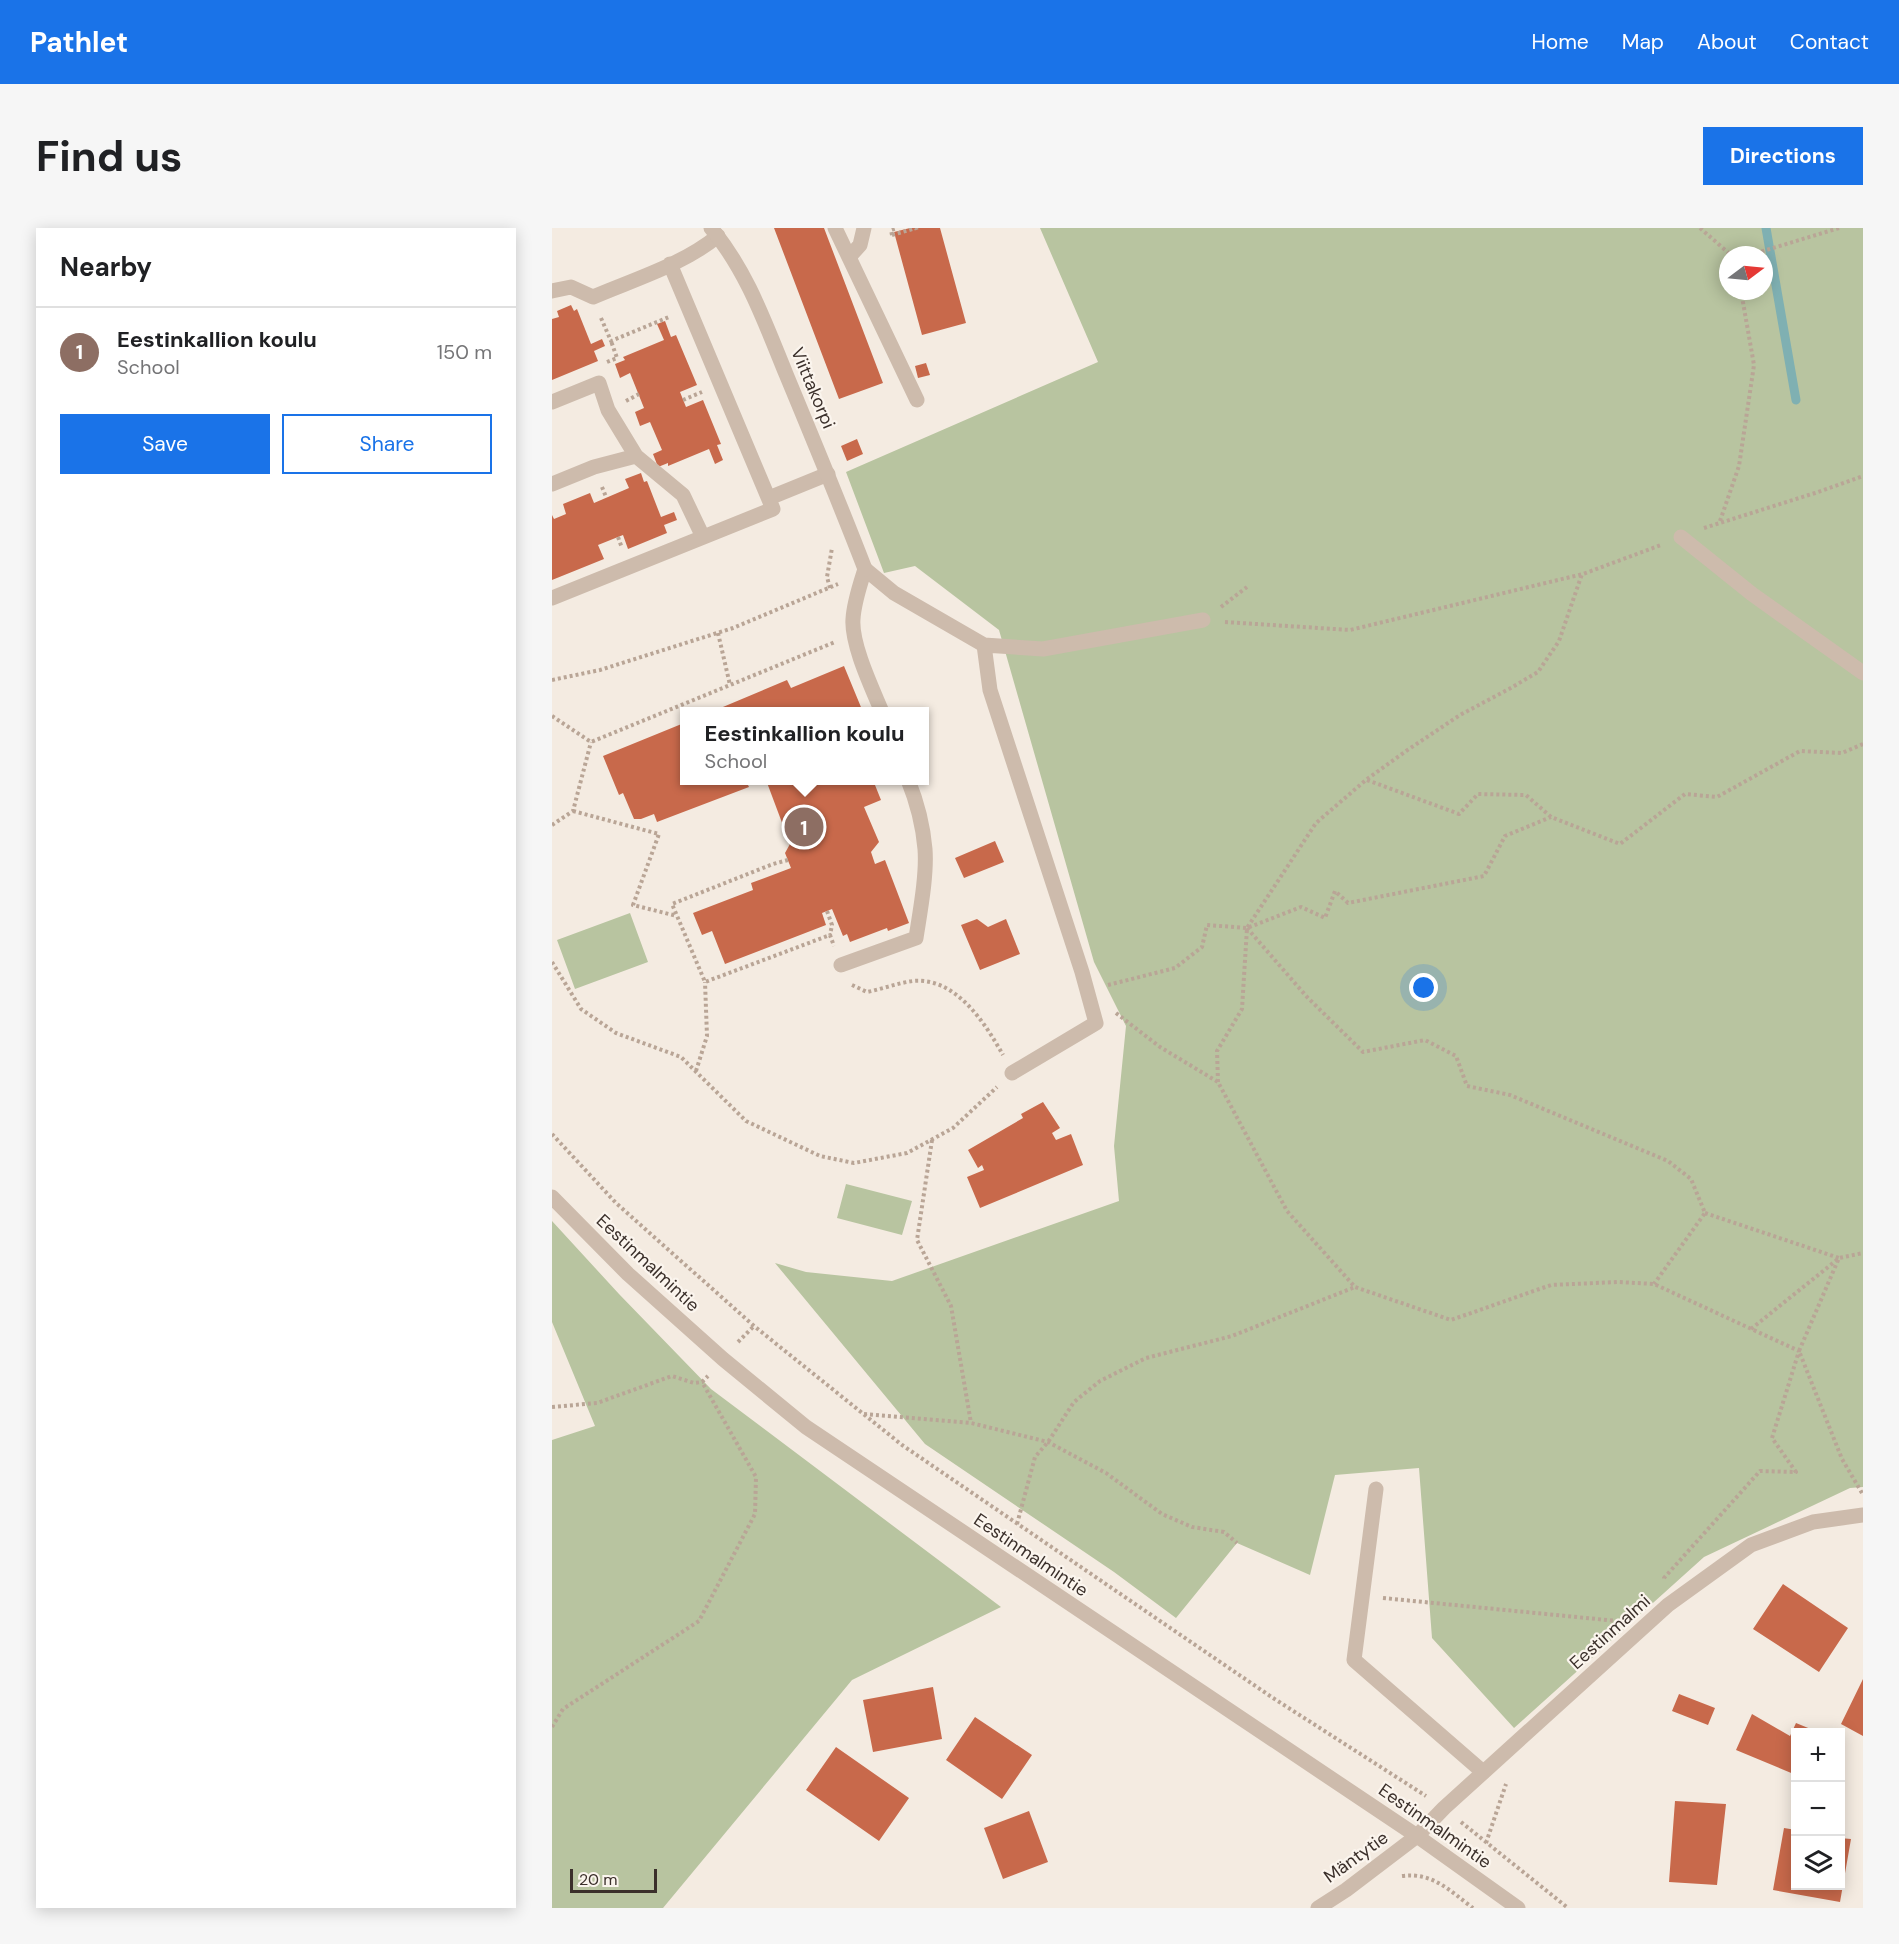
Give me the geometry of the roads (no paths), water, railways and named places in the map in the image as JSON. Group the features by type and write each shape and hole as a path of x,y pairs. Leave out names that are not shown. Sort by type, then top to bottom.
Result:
{"street":[{"path":"835,228 917,400"},
{"path":"850,256 860,245 864,228"},
{"path":"552,291 572,287 593,297 670,264 707,245 715,232"},
{"name":"Viittakorpi","path":"715,232 737,263 752,292 865,569"},
{"path":"552,598 772,509 670,264"},
{"path":"552,402 598,383 608,411 636,456 684,495 703,537"},
{"path":"552,484 594,467 636,456"},
{"path":"768,498 828,474"},
{"path":"1681,537 1752,594 1863,673"},
{"path":"880,707 860,658 852,621 865,569 894,593 984,645 1043,649 1203,620"},
{"path":"984,645 990,690 1096,1023 1012,1073"},
{"path":"841,965 916,938 925,850 916,801 910,785"},
{"name":"Eestinmalmintie","path":"552,1197 628,1274 723,1359 806,1427 1417,1836 1518,1908"},
{"path":"1376,1489 1354,1660 1483,1772"},
{"name":"Eestinmalmi","path":"1417,1836 1483,1772 1668,1605 1751,1545 1813,1522 1863,1515"},
{"name":"Mäntytie","path":"1318,1908 1346,1890 1417,1836"}],"waterway":[{"path":"1766,228 1796,400"}],"place":[{"name":"Eestinkallion koulu","path":"804,827"}]}
